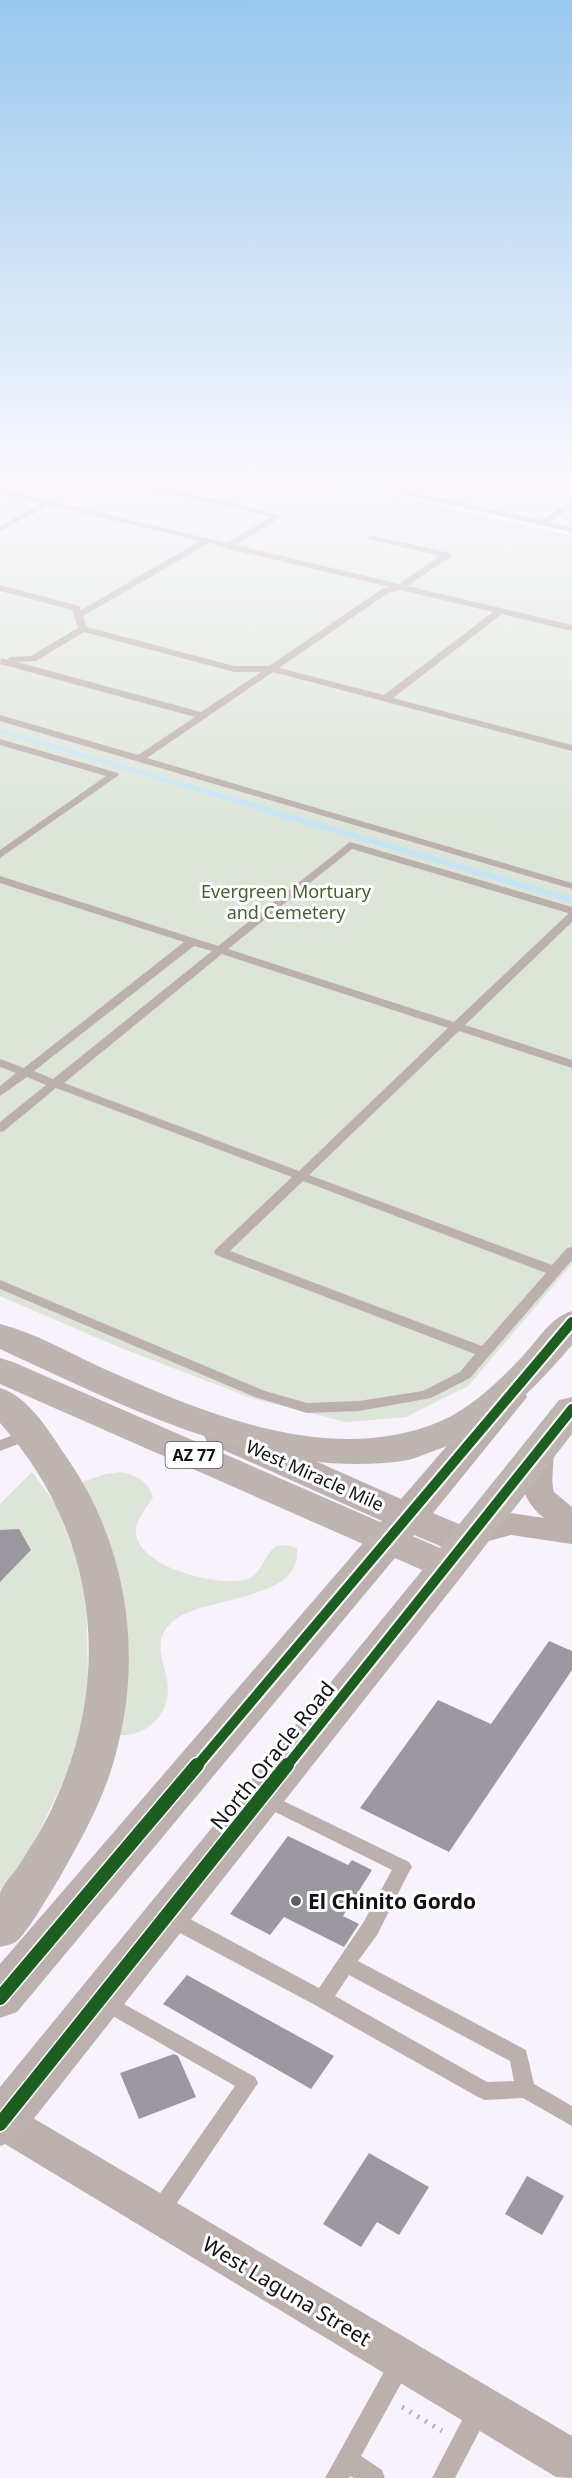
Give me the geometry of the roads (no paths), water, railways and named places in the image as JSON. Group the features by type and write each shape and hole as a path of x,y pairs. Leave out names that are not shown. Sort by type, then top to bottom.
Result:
{"highway":[{"name":"AZ 77","path":"183,1416 308,1449 369,1452 428,1442 455,1430 485,1411 528,1375 572,1322"},
{"name":"West Miracle Mile","path":"0,1335 183,1416"},
{"name":"West Miracle Mile","path":"0,1370 397,1528 462,1548"},
{"path":"0,1400 16,1439 46,1451 75,1501 98,1561 108,1610 107,1688 97,1744 74,1808 32,1883 0,1928"},
{"name":"North Oracle Road","path":"462,1548 572,1409"}],"main road":[{"path":"0,1998 528,1375"},
{"name":"West Miracle Mile","path":"183,1416 397,1528"},
{"name":"North Oracle Road","path":"1,2123 462,1548"}],"street":[{"path":"539,1450 536,1485 539,1496 549,1507 572,1522"},
{"path":"462,1548 511,1524 572,1533"},
{"name":"West Laguna Street","path":"1,2123 158,2213 572,2461"}],"lane":[{"path":"33,597 76,608 83,629"},
{"path":"78,615 110,597"},
{"path":"139,759 378,597"},
{"path":"440,597 572,628"},
{"path":"385,699 500,611"},
{"path":"0,661 33,659 83,629 234,669 273,669 572,748"},
{"path":"0,661 203,716"},
{"path":"0,718 572,886"},
{"path":"0,742 114,775 0,855"},
{"path":"0,1128 222,951 350,845 572,910"},
{"path":"0,879 572,1064"},
{"path":"484,1352 221,1252 572,916"},
{"path":"0,1092 192,941"},
{"path":"0,1063 554,1271"},
{"path":"0,1284 260,1394 307,1408 359,1406 426,1395 465,1375 572,1251"},
{"path":"261,1797 403,1867 370,1929 322,1999"},
{"path":"166,1915 322,1999 485,2091 525,2089 572,2117"},
{"path":"346,1964 519,2056 525,2089"},
{"path":"99,1999 248,2083 158,2213"},
{"path":"374,2478 341,2469 404,2360"},
{"path":"442,2478 481,2407"}],"waterway":[{"path":"0,731 242,802"},
{"path":"237,801 572,900"}],"place":[{"name":"El Chinito Gordo","path":"296,1901"}],"park label":[{"name":"Evergreen Mortuary and Cemetery","path":"286,901"}]}
